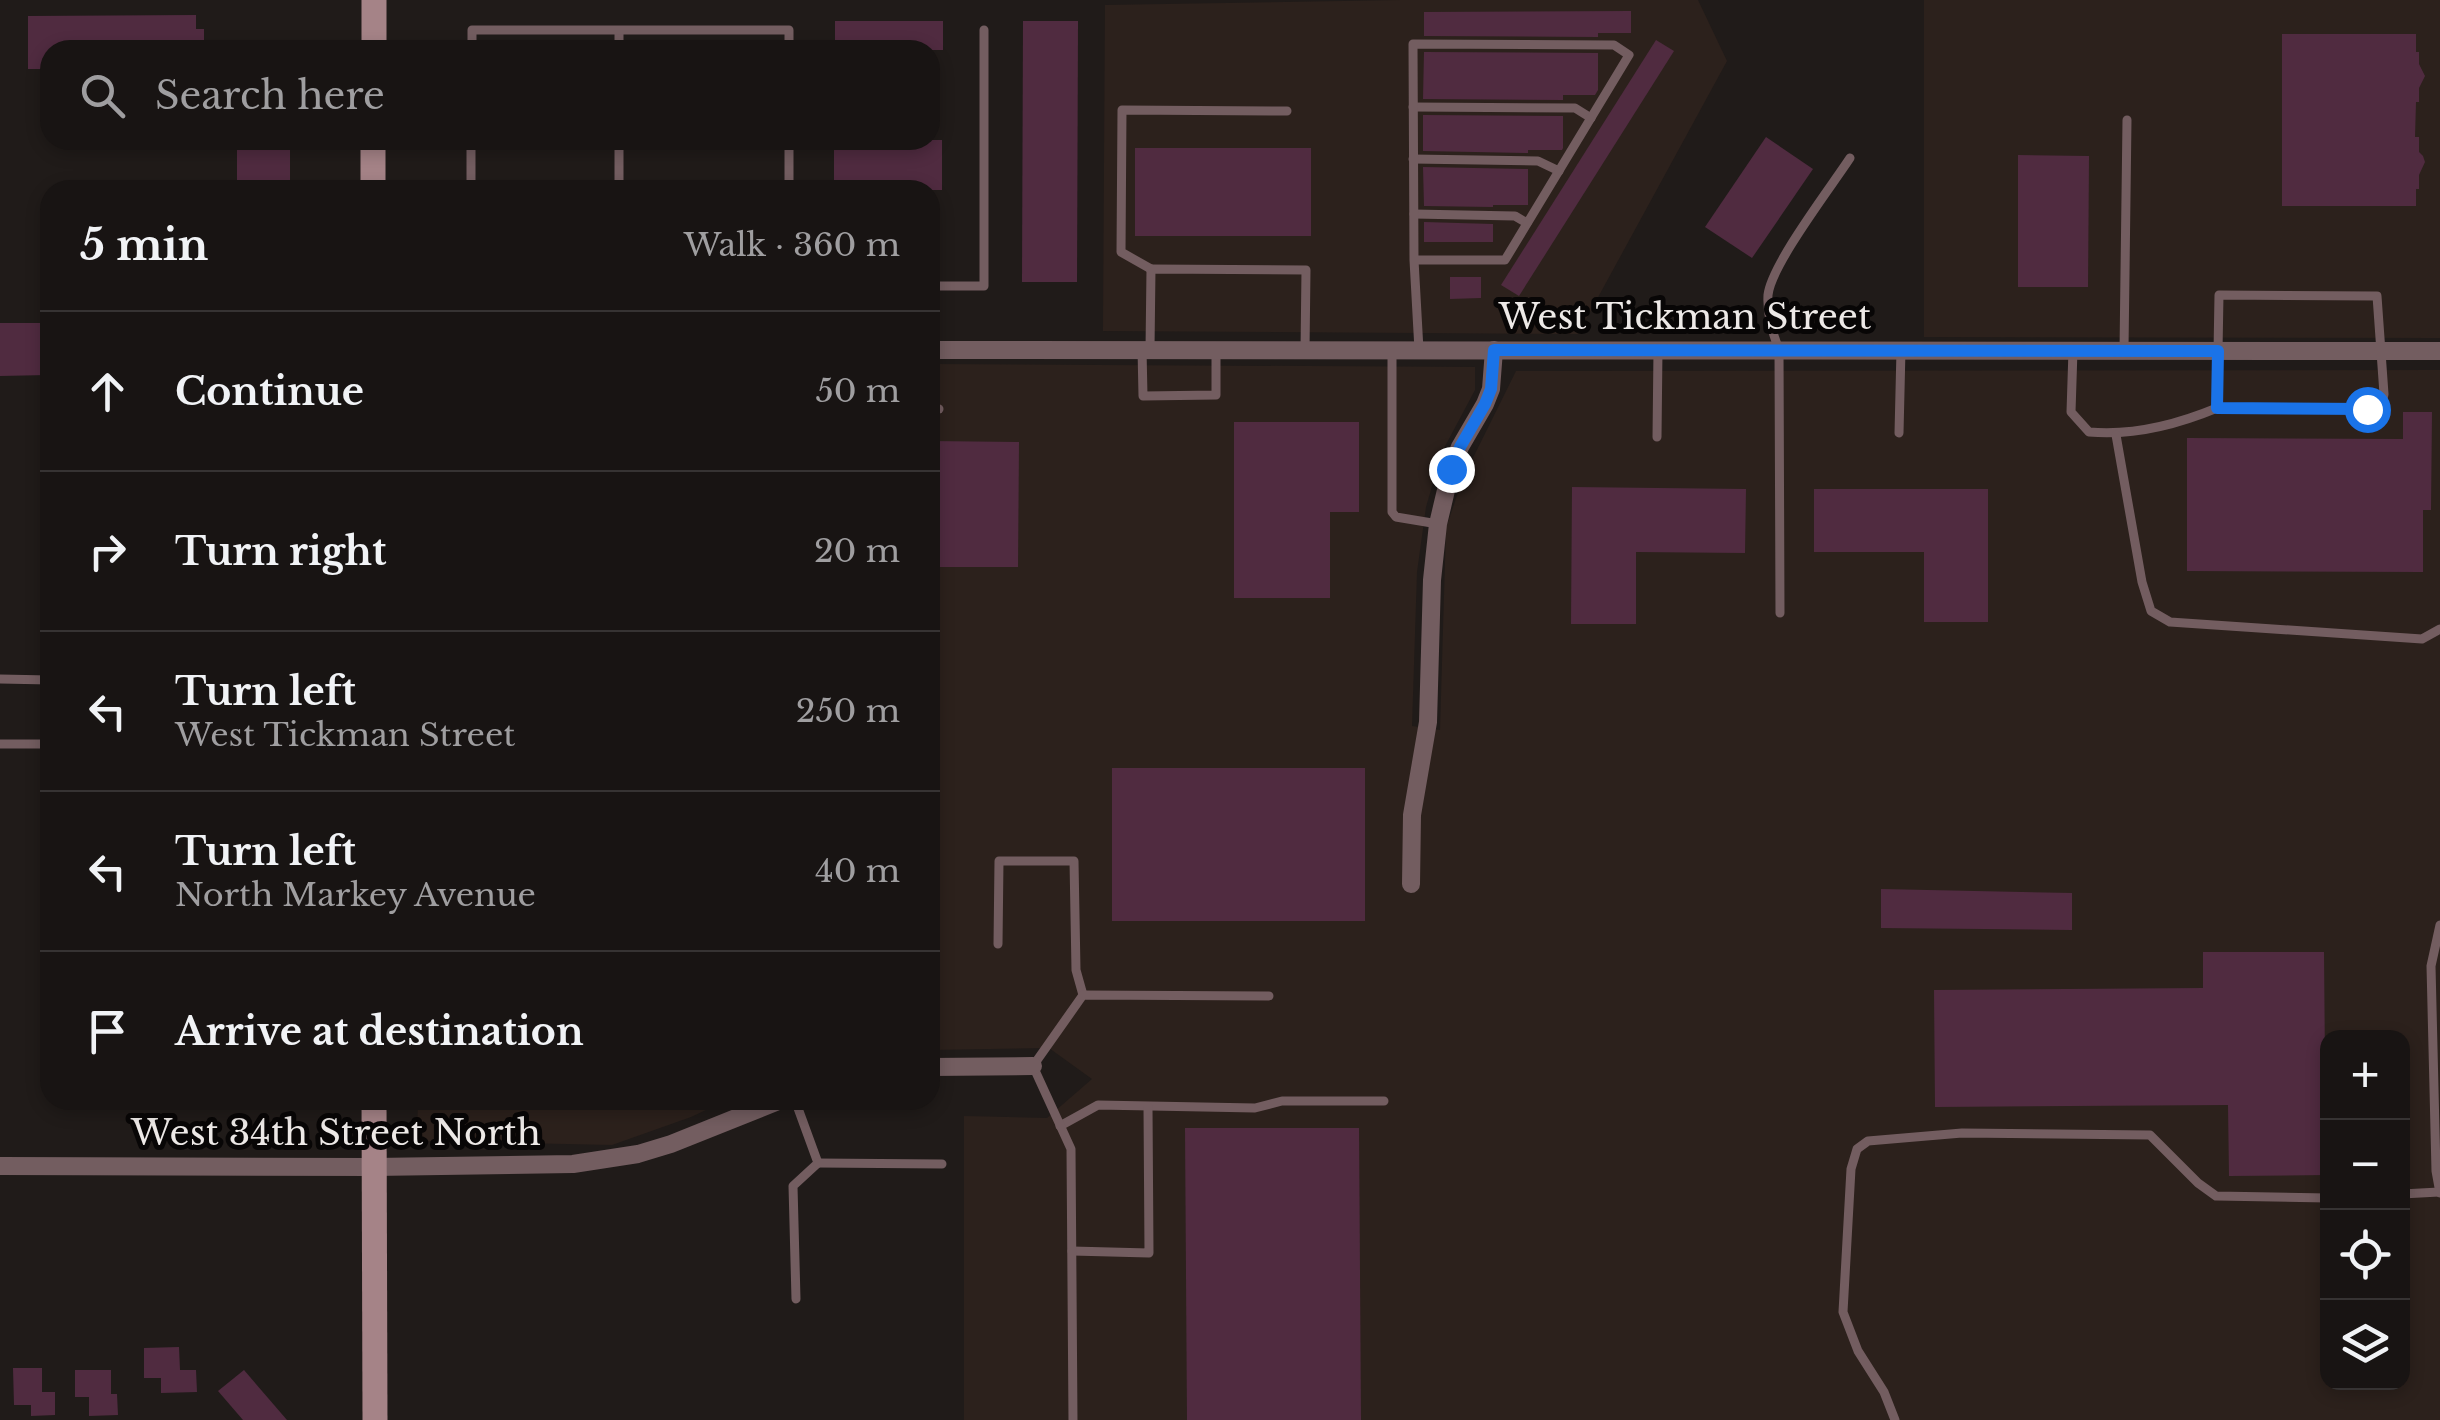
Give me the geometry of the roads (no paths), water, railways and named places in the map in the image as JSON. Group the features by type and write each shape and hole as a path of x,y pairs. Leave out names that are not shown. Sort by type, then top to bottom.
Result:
{"street":[{"path":"374,0 374,40"},
{"path":"373,150 373,180"},
{"name":"West Tickman Street","path":"940,350 2440,351"},
{"path":"1412,884 1412,814 1428,722 1432,580 1438,524 1451,469 1491,389 1494,350"},
{"path":"940,1067 1033,1066"},
{"path":"374,1110 375,1420"},
{"name":"West 34th Street North","path":"0,1166 555,1165 638,1154 757,1110"}],"lane":[{"path":"472,40 472,30 788,30 788,40"},
{"path":"940,286 984,286 984,30"},
{"path":"619,31 619,40"},
{"path":"1414,260 1504,260 1629,55 1614,45 1412,44 1414,260 1419,350"},
{"path":"1413,107 1574,108 1590,118"},
{"path":"1287,111 1122,110 1121,252 1151,268 1306,270 1305,350"},
{"path":"2124,350 2127,120"},
{"path":"471,150 471,180"},
{"path":"619,150 620,180"},
{"path":"789,150 789,180"},
{"path":"1780,613 1778,350 1769,321 1768,291 1777,268 1850,158"},
{"path":"1413,160 1538,161 1559,170"},
{"path":"1414,214 1515,216 1527,223"},
{"path":"1151,268 1143,396 1216,395 1216,350"},
{"path":"2074,350 2071,412 2089,432 2116,435 2168,425 2217,408 2367,409 2382,404 2384,394 2377,296 2219,295 2217,408"},
{"path":"1392,350 1392,512 1396,517 1438,524"},
{"path":"1657,436 1658,350"},
{"path":"1899,433 1901,350"},
{"path":"2116,435 2142,582 2151,611 2170,622 2422,640 2440,628"},
{"path":"0,680 40,680"},
{"path":"0,744 40,744"},
{"path":"998,944 1000,861 1074,861 1076,970 1084,995"},
{"path":"2410,1194 2440,1193 2436,1171 2431,966 2440,925"},
{"path":"1084,995 1269,996"},
{"path":"1072,1420 1071,1149 1033,1066 1084,995"},
{"path":"1060,1126 1098,1106 1255,1108 1282,1101 1384,1101"},
{"path":"1072,1252 1148,1253 1148,1107"},
{"path":"799,1110 818,1164"},
{"path":"1895,1420 1884,1392 1858,1351 1843,1312 1852,1169 1857,1149 1868,1141 1962,1133 2150,1135 2216,1196 2320,1198"},
{"path":"796,1299 794,1186 818,1164 942,1164"}]}
